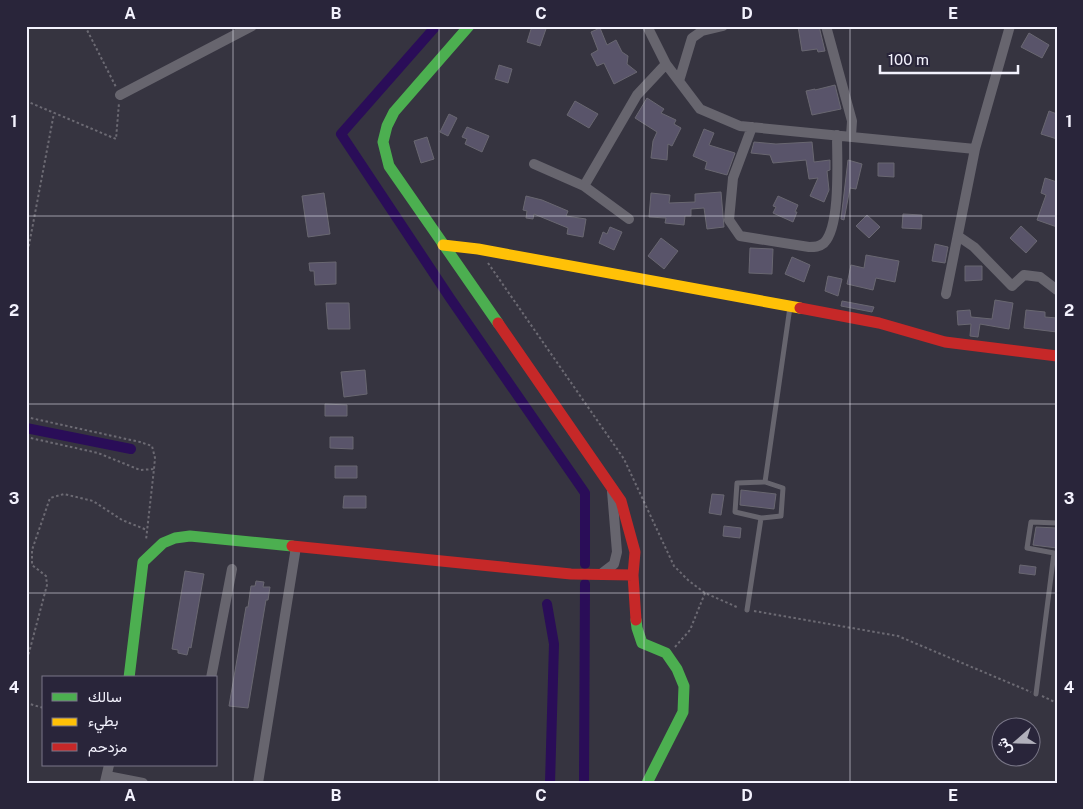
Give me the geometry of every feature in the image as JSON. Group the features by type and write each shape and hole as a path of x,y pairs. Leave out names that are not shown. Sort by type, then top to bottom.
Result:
{"street":[{"path":"120,95 252,26"},
{"path":"469,26 394,112 387,126 383,142 389,166 617,493 627,519 635,552 634,575 637,628 642,644 666,653 677,669 684,686 683,712 647,783"},
{"path":"647,26 666,64 700,109 740,126 975,149"},
{"path":"678,81 692,38 702,31 723,26"},
{"path":"826,26 852,122 851,136"},
{"path":"946,294 975,149 1010,26"},
{"path":"584,186 637,95 666,64"},
{"path":"752,127 733,178 729,220 740,236 809,247 818,247 825,242 831,228 835,212 837,135"},
{"path":"534,164 584,186 628,219"},
{"path":"958,236 974,247 1012,286 1024,275 1040,277 1057,290"},
{"path":"443,245 478,249 879,323 946,342 1057,356"},
{"path":"601,575 614,564 618,552 612,487"},
{"path":"129,676 143,562 164,542 176,536 296,546 571,574 634,575"},
{"path":"258,783 296,546"},
{"path":"211,676 232,569"},
{"path":"110,766 106,780 143,783"}],"lane":[{"path":"765,482 790,307"},
{"path":"765,482 783,488 781,516 761,518 735,512 737,483 765,482"},
{"path":"747,610 761,518"},
{"path":"1036,694 1055,554 1027,548 1031,522 1057,523"}],"path":[{"path":"26,101 116,139 120,95 85,26"},
{"path":"26,261 54,113"},
{"path":"478,249 624,459 674,566 704,593 732,606 747,610 898,636 1057,703"},
{"path":"26,417 152,446 155,458 143,562"},
{"path":"26,437 98,453 140,470 154,468"},
{"path":"26,664 47,584 46,576 32,565 32,550 50,498 64,494 93,501 122,520 147,530"},
{"path":"666,653 678,644 690,630 704,593"},
{"path":"26,703 42,707"}],"building":[{"path":"532,26 547,26 540,46 527,42"},
{"path":"798,26 819,26 825,51 818,52 817,49 802,51"},
{"path":"600,28 607,45 616,40 622,52 628,56 627,64 637,72 614,84 604,63 597,66 591,54 598,50 591,32"},
{"path":"1029,33 1049,45 1042,58 1021,47"},
{"path":"499,65 512,69 508,83 495,79"},
{"path":"835,85 841,109 812,115 806,91"},
{"path":"647,98 664,109 661,113 676,120 674,124 681,128 672,146 668,144 667,160 651,158 653,141 657,132 635,118"},
{"path":"575,101 598,114 589,128 567,115"},
{"path":"1049,111 1057,114 1057,139 1041,134"},
{"path":"449,114 457,118 448,136 440,132"},
{"path":"467,127 489,136 482,152 465,144 467,139 462,137"},
{"path":"704,129 714,133 709,145 735,153 727,175 705,169 707,162 693,156"},
{"path":"427,137 434,159 421,163 414,141"},
{"path":"754,142 776,144 812,142 814,162 830,160 830,170 827,171 829,190 824,202 810,196 818,178 809,179 806,160 773,163 770,155 751,153"},
{"path":"848,160 862,164 856,189 850,188 844,220 841,219"},
{"path":"878,163 894,163 894,177 878,176"},
{"path":"1045,178 1057,182 1057,227 1037,220 1046,195 1041,193"},
{"path":"721,192 724,227 707,229 704,208 691,209 691,216 685,216 684,225 665,223 666,218 649,217 651,193 670,195 669,203 695,202 695,194"},
{"path":"324,193 330,234 308,237 302,196"},
{"path":"526,196 542,200 568,211 566,216 586,219 583,237 567,234 568,228 534,214 533,219 526,218 527,211 523,210"},
{"path":"778,196 798,205 793,222 773,213 776,207 773,206"},
{"path":"903,214 922,215 921,229 902,228"},
{"path":"867,215 880,227 869,238 856,226"},
{"path":"1021,226 1037,241 1026,253 1010,238"},
{"path":"610,227 622,232 614,250 599,243 603,232 607,234"},
{"path":"661,238 678,251 664,269 648,256"},
{"path":"935,244 948,247 945,263 932,261"},
{"path":"750,248 773,249 772,274 749,273"},
{"path":"866,255 899,261 895,282 876,278 873,290 847,284 851,265 864,268"},
{"path":"792,257 810,265 804,282 785,274"},
{"path":"336,262 336,284 315,285 314,271 310,271 309,263"},
{"path":"965,266 982,266 982,280 965,281"},
{"path":"828,276 842,279 838,296 825,291"},
{"path":"995,300 1013,303 1009,329 980,324 978,337 970,336 971,324 958,325 957,311 970,310 971,317 992,319"},
{"path":"842,301 874,307 872,312 841,306"},
{"path":"326,303 349,303 350,329 328,329"},
{"path":"1026,310 1045,312 1045,317 1057,318 1057,332 1024,328"},
{"path":"365,370 367,394 344,397 341,372"},
{"path":"325,404 347,405 347,416 325,416"},
{"path":"330,437 353,437 353,449 330,448"},
{"path":"335,466 357,466 357,478 335,478"},
{"path":"741,490 776,494 774,509 740,505"},
{"path":"712,494 724,495 721,515 709,513"},
{"path":"344,496 366,496 366,508 343,508"},
{"path":"724,526 741,528 740,538 723,536"},
{"path":"1036,527 1057,528 1057,548 1033,545"},
{"path":"1020,565 1036,567 1035,575 1019,573"},
{"path":"185,571 204,574 191,648 189,647 187,655 172,649"},
{"path":"256,581 264,582 263,587 270,587 268,600 266,600 248,708 229,706 246,607 248,607 251,586 255,586"}],"waterway":[{"path":"436,26 341,134 450,298 585,493 585,564"},
{"path":"26,428 131,449"},
{"path":"584,783 585,584"},
{"path":"547,604 554,644 550,783"}],"traffic: fast":[{"path":"469,26 394,112 387,126 383,142 389,166 498,323"},
{"path":"129,676 143,562 163,543 175,538 190,536 292,546"},
{"path":"636,620 642,643 666,653 677,669 684,686 683,712 647,783"}],"traffic: slow":[{"path":"443,245 478,249 800,308"}],"traffic: jam":[{"path":"800,308 879,323 945,342 1057,356"},
{"path":"498,323 621,501 635,552 633,575 636,620"},
{"path":"292,546 571,574 633,575"}]}
